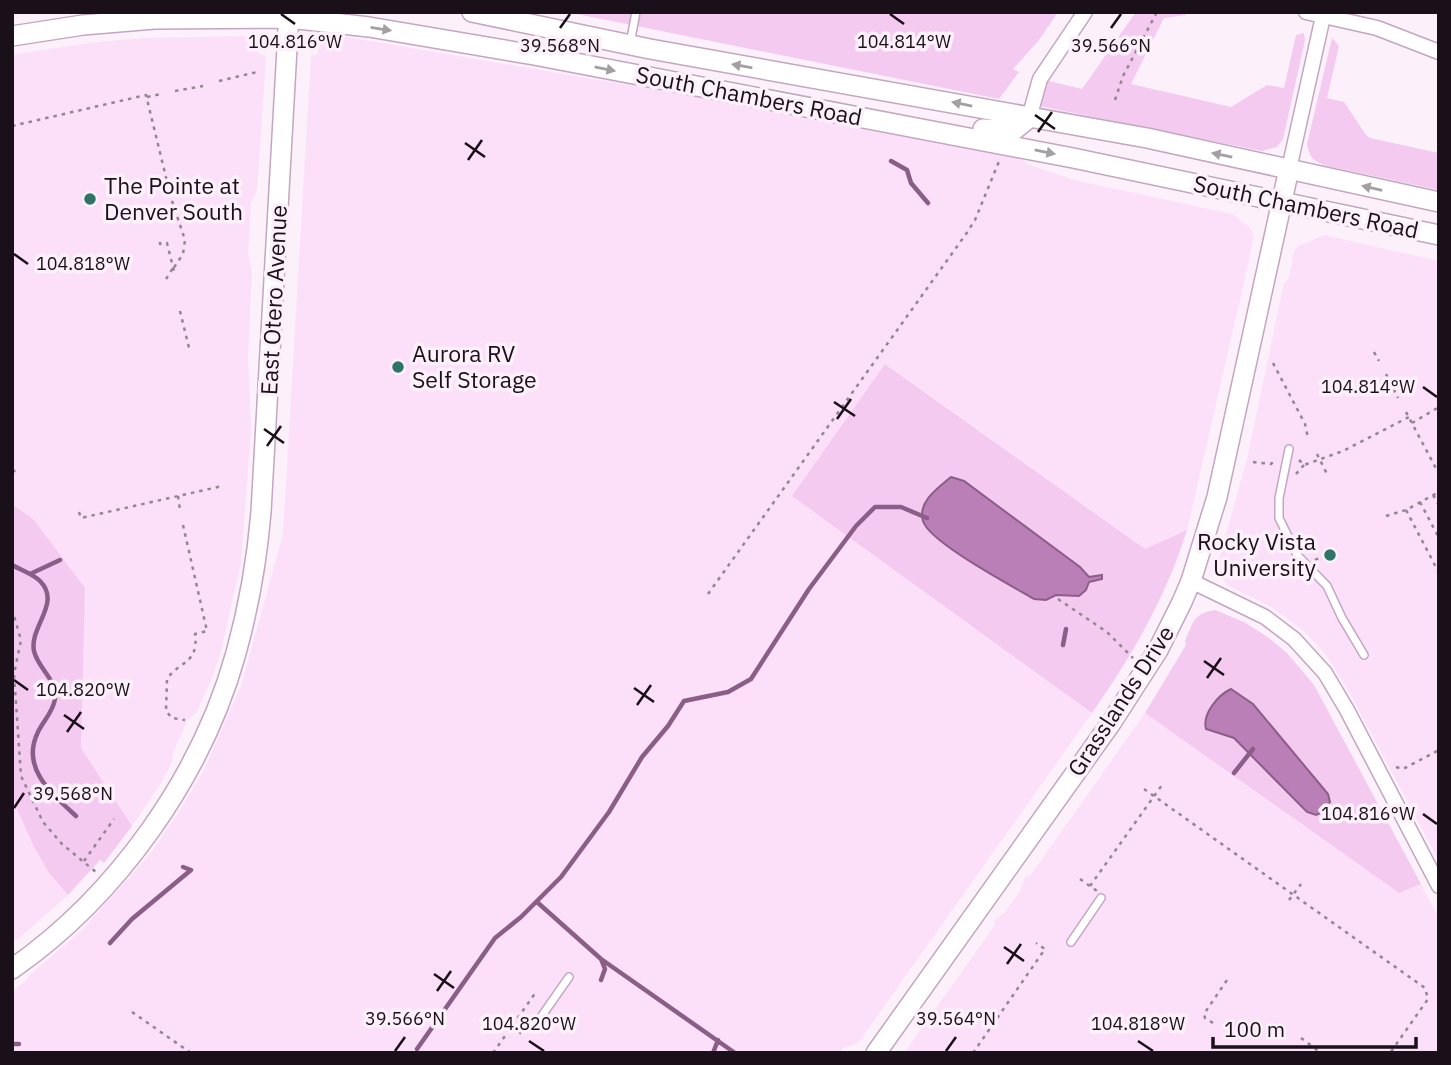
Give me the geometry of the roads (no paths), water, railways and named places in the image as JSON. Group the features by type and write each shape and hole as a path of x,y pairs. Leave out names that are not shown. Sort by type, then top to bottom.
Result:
{"main road":[{"name":"South Chambers Road","path":"472,12 630,45 1147,138 1439,202"},
{"name":"South Chambers Road","path":"12,36 121,21 289,15 420,35 1002,144 1439,235"},
{"name":"East Otero Avenue","path":"12,970 65,927 108,882 155,821 186,772 236,655 251,594 258,546 289,15"},
{"path":"891,123 934,119 989,130 1013,131 1029,118"},
{"name":"Grasslands Drive","path":"876,1053 1103,734 1166,636 1191,581 1217,498 1289,169"}],"street":[{"path":"1029,118 1040,79 1085,12"},
{"path":"1306,12 1377,28 1439,52"},
{"name":"Grasslands Drive","path":"1289,169 1323,14"},
{"path":"1191,581 1265,617 1294,639 1325,673 1347,709 1439,886"}],"lane":[{"path":"630,45 636,12"},
{"path":"1289,449 1278,507 1279,518 1297,555 1327,586 1364,655"},
{"path":"1071,942 1101,898"},
{"path":"534,1027 569,977"}],"waterway":[{"path":"891,161 907,170 911,183 928,203"},
{"path":"417,1049 495,938 521,917 561,877 609,812 642,757 668,726 684,701 728,692 751,679 809,589 856,526 875,507 901,507 927,518"},
{"path":"30,574 60,560"},
{"path":"12,565 40,581 48,598 36,633 34,651 54,686 55,699 33,745 36,769 57,799 76,816"},
{"path":"1063,645 1066,629"},
{"path":"1234,773 1253,749"},
{"path":"110,943 132,919 191,870 183,867"},
{"path":"537,902 601,959 605,969 601,980"},
{"path":"601,959 735,1053"},
{"path":"713,1053 718,1040"},
{"path":"12,1044 19,1044"}],"place":[{"name":"The Pointe at Denver South","path":"90,199"},
{"name":"Aurora RV Self Storage","path":"398,367"},
{"name":"Rocky Vista University","path":"1330,555"}]}
